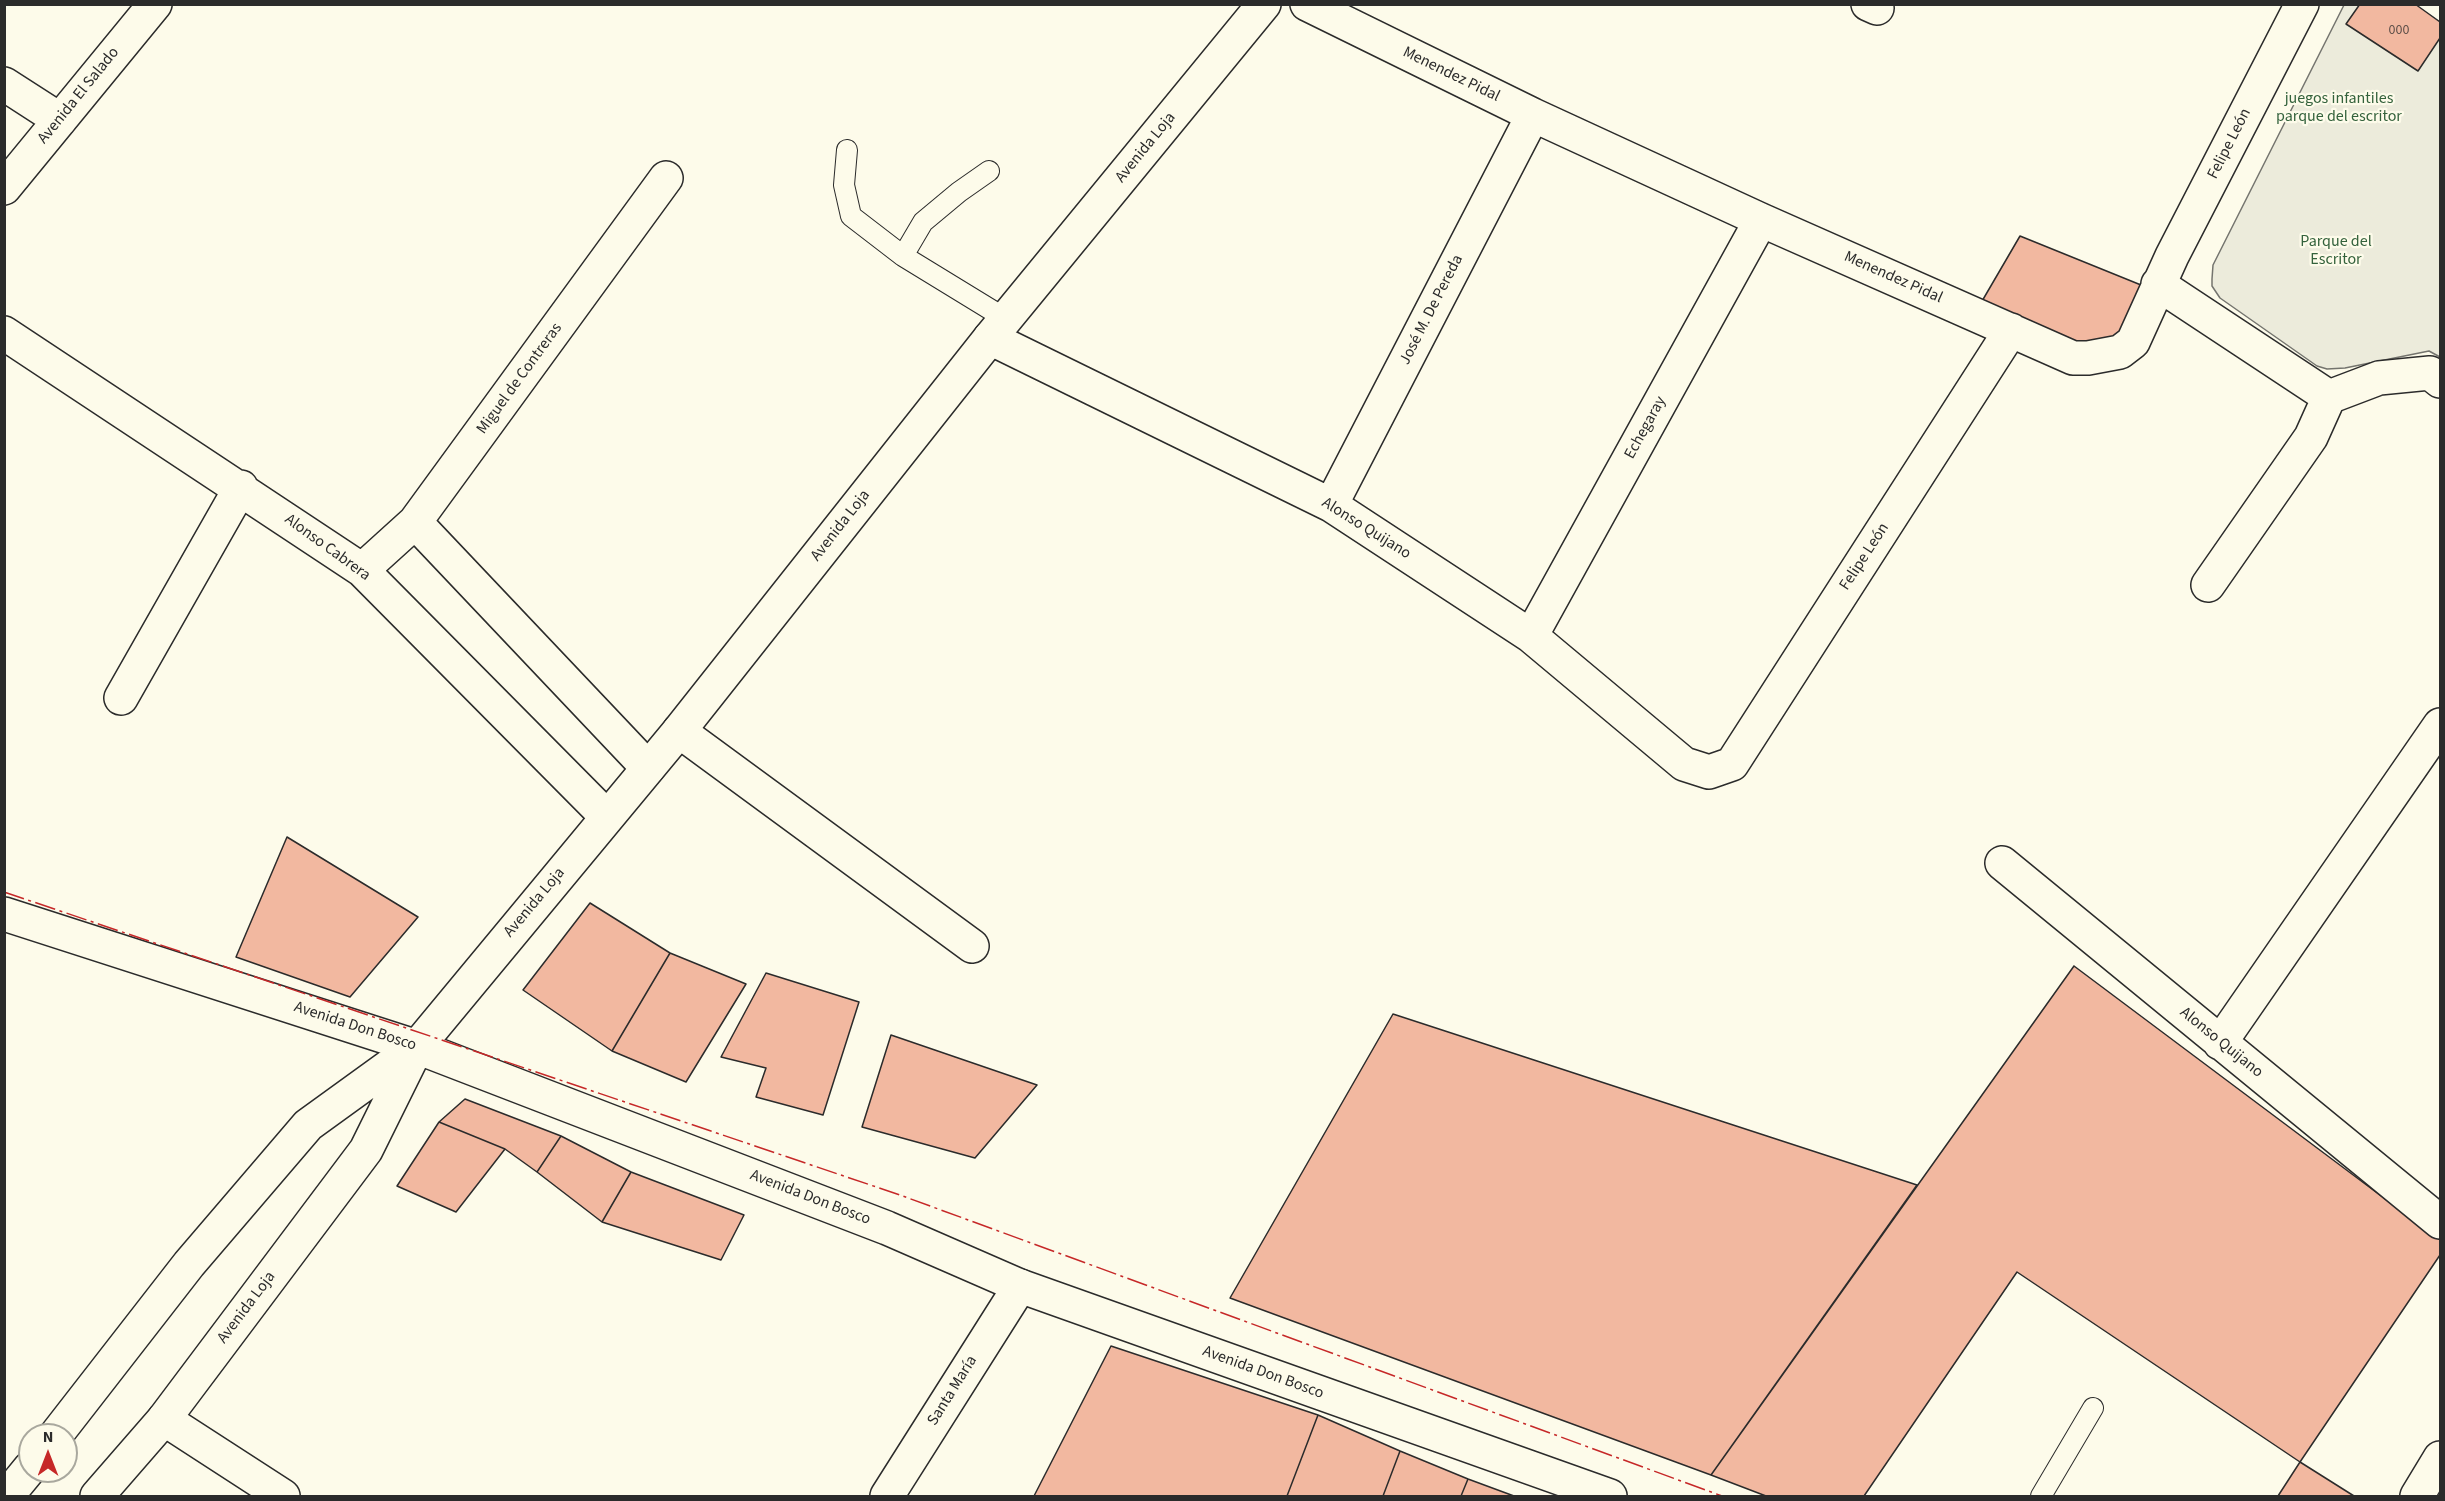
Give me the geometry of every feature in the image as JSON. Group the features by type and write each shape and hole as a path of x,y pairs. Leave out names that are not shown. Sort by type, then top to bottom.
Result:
{"street":[{"name":"Avenida El Salado","path":"4,188 154,4"},
{"name":"Avenida Loja","path":"97,1497 164,1419 366,1150 417,1047 679,730 998,328 1264,4"},
{"name":"Menendez Pidal","path":"1307,4 1533,115 1761,220 2073,358 2088,358 2120,352 2133,342 2158,285"},
{"name":"Felipe León","path":"2158,285 2302,4"},
{"path":"4,84 60,120"},
{"name":"José M. De Pereda","path":"1331,505 1533,115"},
{"name":"Miguel de Contreras","path":"362,570 415,522 666,178"},
{"name":"Echegaray","path":"1531,636 1761,220"},
{"path":"2158,285 2329,397"},
{"name":"Alonso Quijano","path":"998,328 1331,505 1531,636 1684,764 1709,772"},
{"name":"Felipe León","path":"1709,772 1732,764 2011,330"},
{"name":"Alonso Cabrera","path":"4,333 362,570 607,817"},
{"path":"2208,585 2311,437 2329,397 2379,378 2430,373 2440,381"},
{"path":"122,698 241,488"},
{"path":"415,522 648,768"},
{"path":"2220,1043 2440,725"},
{"path":"679,730 972,946"},
{"name":"Alonso Quijano","path":"2002,863 2440,1222"},
{"name":"Avenida Don Bosco","path":"4,914 417,1047 887,1228 1020,1286 1610,1497"},
{"name":"Avenida Loja","path":"65,1423 189,1264 308,1125 417,1047"},
{"name":"Santa María","path":"887,1497 1020,1286"},
{"path":"164,1419 283,1497"},
{"path":"2417,1497 2440,1458"}],"lane":[{"path":"847,150 844,185 851,216 998,328"},
{"path":"903,256 923,222 989,171"},
{"path":"2041,1497 2093,1408"}],"green space":[{"name":"Parque del Escritor","path":"2344,5 2415,5 2440,22 2440,357 2429,351 2345,368 2327,369 2317,366 2220,298 2212,286 2213,265"}],"building":[{"path":"2360,4 2415,4 2440,22 2440,38 2418,71 2346,24"},
{"path":"2020,236 2141,285 2130,340 2073,355 1978,308"},
{"path":"287,837 418,917 350,997 236,957"},
{"path":"590,903 670,953 612,1051 523,990"},
{"path":"670,953 746,984 686,1082 612,1051"},
{"path":"2074,966 2440,1240 2440,1255 2300,1462 2017,1272 1864,1496 1766,1496 1711,1475"},
{"path":"766,973 859,1002 823,1115 756,1097 766,1068 721,1057"},
{"path":"1393,1014 1917,1185 1711,1475 1230,1298"},
{"path":"891,1035 1037,1085 975,1158 862,1127"},
{"path":"465,1099 561,1136 537,1172 505,1149 439,1122"},
{"path":"439,1122 505,1149 456,1212 397,1186"},
{"path":"561,1136 631,1172 602,1222 537,1172"},
{"path":"631,1172 744,1215 721,1260 602,1222"},
{"path":"1111,1346 1318,1415 1287,1496 1034,1496"},
{"path":"1318,1415 1400,1451 1383,1496 1287,1496"},
{"path":"1400,1451 1468,1479 1461,1496 1383,1496"},
{"path":"2300,1462 2354,1496 2278,1496"},
{"path":"1468,1479 1514,1496 1461,1496"}],"power":[{"path":"4,892 900,1195 1722,1496"}],"park label":[{"name":"juegos infantiles parque del escritor","path":"2339,108"}]}
